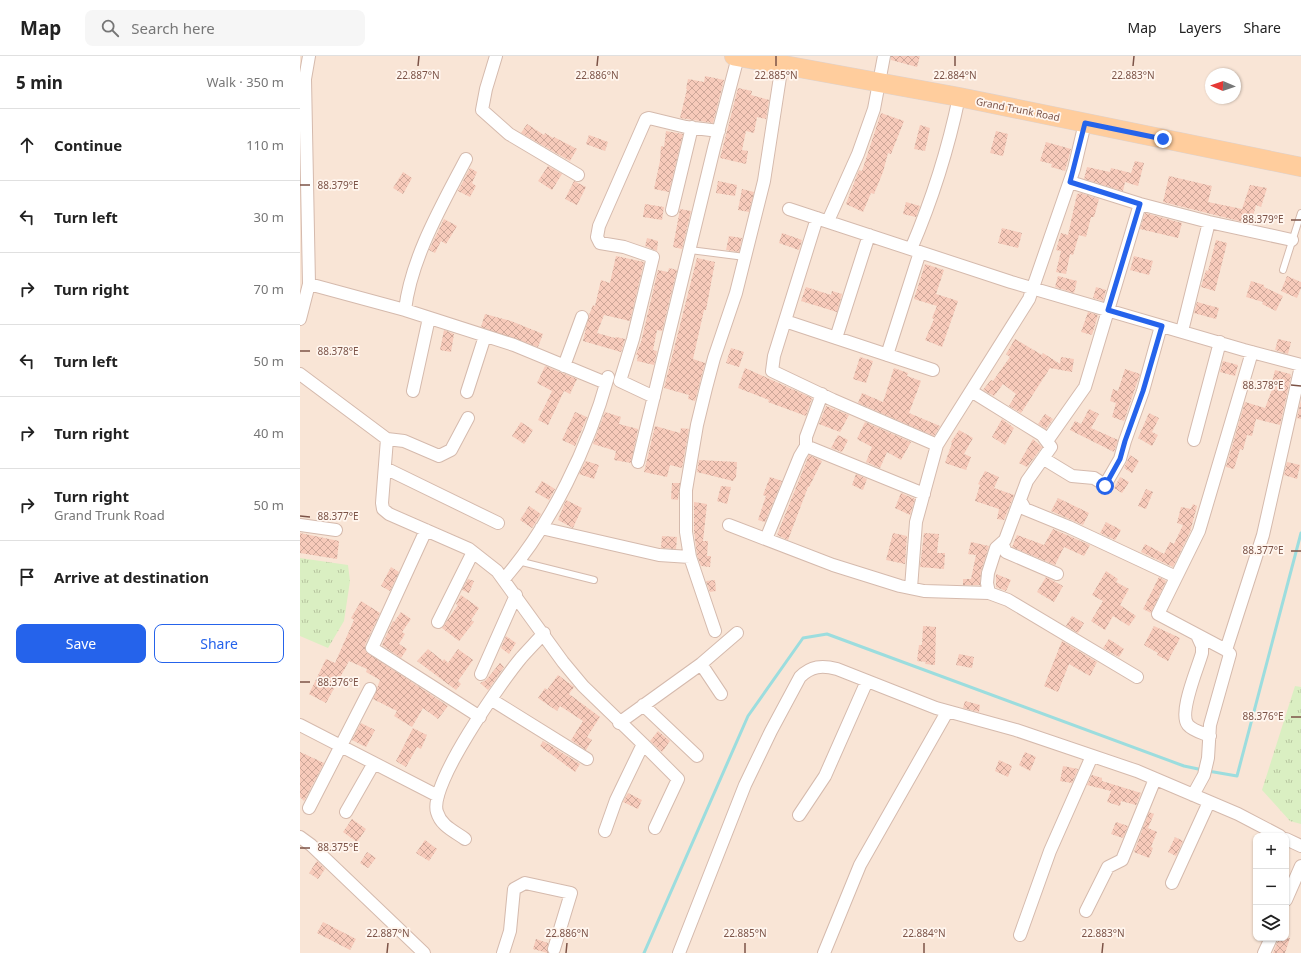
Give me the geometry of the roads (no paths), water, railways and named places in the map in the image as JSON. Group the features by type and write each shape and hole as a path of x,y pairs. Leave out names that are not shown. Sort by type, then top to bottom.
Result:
{"main road":[{"name":"Grand Trunk Road","path":"736,56 880,82 1301,168"}],"street":[{"path":"300,319 309,284 305,79 309,56"},
{"path":"496,56 486,89 482,110 509,134 578,175"},
{"path":"638,462 736,56"},
{"path":"828,221 866,132 877,101 884,56"},
{"path":"715,631 690,557 685,512 690,462 697,425 714,358 736,293 764,181 782,64"},
{"path":"887,355 916,250 949,142 959,98"},
{"path":"620,381 633,339 653,257 624,247 600,243 597,241 599,226 646,120 649,118 686,127 719,131"},
{"path":"911,588 916,522 937,445 1025,305 1033,288 1070,182 1085,123"},
{"path":"672,210 692,127"},
{"path":"405,310 406,299 421,250 466,159"},
{"path":"1070,182 1140,204 1209,222 1292,240"},
{"path":"1047,441 1085,387 1140,204"},
{"path":"790,210 1033,288 1301,365 1263,535 1226,650"},
{"path":"816,218 784,321 774,356 772,370 937,445"},
{"path":"1182,331 1209,222"},
{"path":"836,338 869,235"},
{"path":"309,284 405,310 514,345 606,383"},
{"path":"564,366 582,316"},
{"path":"413,391 429,318"},
{"path":"784,321 933,370"},
{"path":"1044,460 1072,476 1094,478 1105,486 1120,459 1143,391 1162,326"},
{"path":"467,392 485,336"},
{"path":"1194,440 1220,342"},
{"path":"1193,795 1204,775 1208,758 1210,725 1230,654 1226,650 1158,614 1203,519 1252,352"},
{"path":"300,374 387,439 404,441 440,456 451,450 468,418"},
{"path":"504,579 541,528 568,478 588,432 608,376 654,397"},
{"path":"971,391 1042,435 1051,447 1044,460 1027,481 1005,540 996,548 992,557 987,583 989,593"},
{"path":"766,539 800,456 806,446 806,437 822,394"},
{"path":"387,439 382,503 384,509 389,514 473,552 497,571 516,595 563,662 583,686 619,723 643,744 678,779 655,828"},
{"path":"806,446 924,494"},
{"path":"385,468 498,523"},
{"path":"1020,500 1025,509 1069,527 1176,577"},
{"path":"729,525 833,565 900,586 924,591 989,593 1008,600 1137,677"},
{"path":"300,526 336,530"},
{"path":"541,528 659,555 690,557"},
{"path":"426,530 372,648 480,717"},
{"path":"1002,543 1006,552 1057,574"},
{"path":"438,622 473,552"},
{"path":"481,674 516,595"},
{"path":"619,723 701,664 737,633"},
{"path":"465,839 450,830 436,811 438,796 448,769 462,743 520,659 544,634"},
{"path":"1197,635 1202,646 1202,653 1187,699 1185,720 1188,726 1210,736"},
{"path":"701,664 721,694"},
{"path":"679,953 745,785 771,731 800,677 807,670 816,667 827,666 947,712 1016,730 1155,778 1274,833"},
{"path":"799,815 825,776 866,680"},
{"path":"309,808 370,689"},
{"path":"492,700 587,759"},
{"path":"644,705 698,756"},
{"path":"824,953 860,866 947,712"},
{"path":"300,724 438,796"},
{"path":"605,831 616,800 643,744"},
{"path":"1020,935 1050,851 1092,756"},
{"path":"346,812 374,763"},
{"path":"1086,911 1108,867 1122,860 1155,778"},
{"path":"1172,883 1208,802"},
{"path":"300,838 311,845 424,953"},
{"path":"1289,840 1301,846"},
{"path":"1289,893 1301,866"},
{"path":"503,953 510,931 514,889 525,883 571,894 554,949"},
{"path":"1264,953 1270,941"}],"lane":[{"path":"1283,270 1301,213"},
{"path":"690,250 746,257"},
{"path":"518,561 594,580"}],"waterway":[{"path":"1208,771 1237,776 1301,533"},
{"path":"644,953 748,716 803,638 827,634 1184,766 1203,770"}]}
